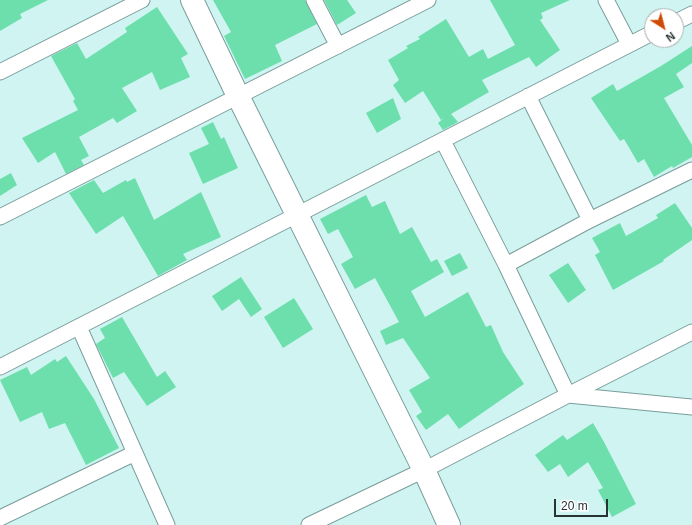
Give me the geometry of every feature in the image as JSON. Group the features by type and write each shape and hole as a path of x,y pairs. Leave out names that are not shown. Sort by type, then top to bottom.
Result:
{"street":[{"path":"0,72 142,0"},
{"path":"192,0 238,96 424,470 449,525"},
{"path":"314,0 338,46"},
{"path":"0,216 428,0"},
{"path":"606,0 629,44"},
{"path":"0,367 644,37"},
{"path":"528,96 590,220"},
{"path":"443,141 506,265 568,395"},
{"path":"506,265 590,220 692,170"},
{"path":"78,327 168,525"},
{"path":"309,525 424,470 692,332"},
{"path":"568,395 692,407"},
{"path":"0,518 135,454"}],"building":[{"path":"0,0 48,0 20,14 22,18 0,31"},
{"path":"213,0 305,0 317,24 275,45 282,61 245,79 224,36 231,32"},
{"path":"324,0 347,0 356,13 337,25"},
{"path":"490,0 570,0 541,13 543,18 540,20 560,50 536,67 529,57 482,80 489,92 451,114 458,122 443,130 438,123 444,118 441,120 423,91 405,103 393,85 399,80 388,60 408,48 406,46 420,39 418,37 446,19 469,57 483,49 488,59 515,45"},
{"path":"157,7 188,54 181,58 190,77 160,90 152,72 122,88 137,111 117,123 113,118 79,137 89,156 81,160 84,165 66,174 55,152 38,163 22,138 78,110 73,101 75,99 51,56 77,43 86,59 127,32 125,28"},
{"path":"692,46 692,63 676,74 684,87 664,98 692,145 692,157 673,168 672,166 654,177 644,159 638,163 624,139 620,141 591,98 613,84 617,91 661,66"},
{"path":"393,98 401,119 377,133 366,113"},
{"path":"213,122 221,139 224,137 238,168 203,184 189,153 209,144 201,128"},
{"path":"11,173 17,185 0,196 0,179"},
{"path":"135,178 154,220 201,192 221,237 183,254 187,260 158,276 123,216 96,234 69,193 94,180 103,193 126,180 127,182"},
{"path":"366,195 372,207 385,201 400,234 412,227 431,262 437,259 444,272 411,291 425,317 468,292 486,327 491,325 503,352 524,384 459,429 448,414 426,430 416,416 422,412 409,390 430,378 403,338 386,345 380,331 399,322 375,278 355,289 341,264 353,257 338,229 328,234 320,219"},
{"path":"675,203 692,228 692,240 663,260 664,261 613,290 595,255 600,252 592,238 620,223 626,236 658,218 656,215"},
{"path":"460,253 468,268 452,276 444,261"},
{"path":"568,263 586,290 568,303 549,275"},
{"path":"241,277 262,309 251,317 239,299 222,311 212,296"},
{"path":"294,298 313,329 283,348 264,317"},
{"path":"122,317 157,377 165,371 176,387 147,406 124,372 113,378 96,344 105,338 100,329"},
{"path":"66,356 94,399 119,448 86,465 65,423 49,429 42,412 20,422 0,380 27,367 31,375 55,359 57,362"},
{"path":"593,423 636,504 612,517 598,490 603,488 588,462 568,477 560,464 548,472 535,455 563,435 567,440"}]}
